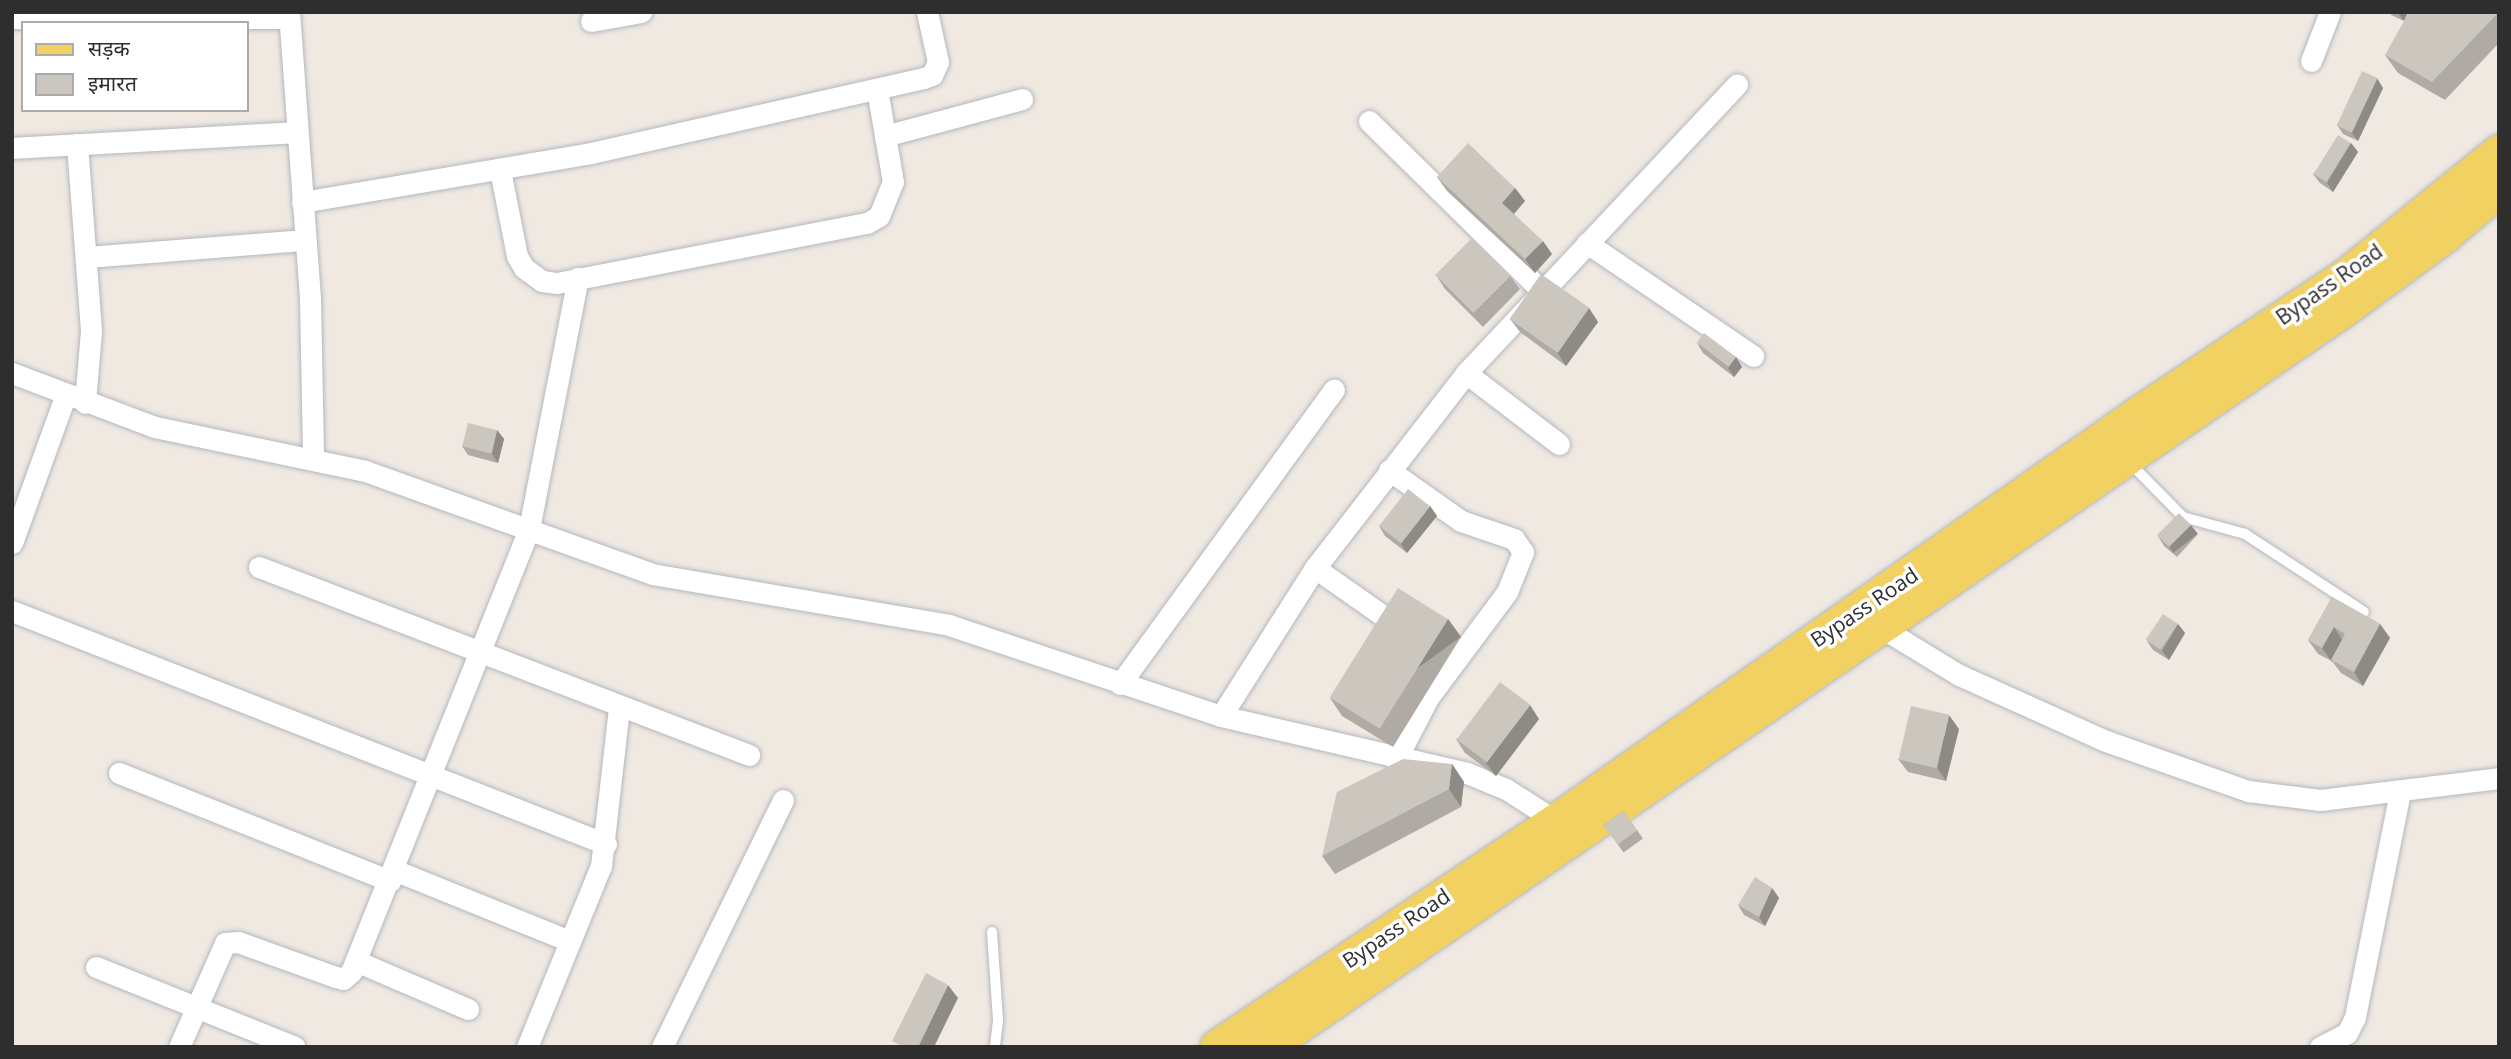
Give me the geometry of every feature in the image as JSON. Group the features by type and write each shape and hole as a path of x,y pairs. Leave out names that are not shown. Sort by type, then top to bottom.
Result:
{"main road":[{"name":"Bypass Road","path":"1217,1047 1556,821 2141,412 2347,275 2499,152"},
{"name":"Bypass Road","path":"1266,1047 1882,628 2125,457 2343,309 2443,236 2499,188"}],"street":[{"path":"591,21 641,12"},
{"path":"302,202 500,170 924,78 937,69 928,12"},
{"path":"2311,61 2330,12"},
{"path":"12,18 289,15 310,298 313,457"},
{"path":"1221,716 1315,568 1466,373 1737,84"},
{"path":"500,170 524,268 542,281 578,278 867,223 878,216 890,198 893,182 877,89"},
{"path":"885,136 1022,99"},
{"path":"1368,121 1542,291"},
{"path":"12,148 297,132"},
{"path":"12,543 76,398 90,331 88,257 77,144"},
{"path":"88,257 304,240"},
{"path":"1587,243 1753,356"},
{"path":"179,1047 225,943 237,942 343,979 356,961 528,529 578,278"},
{"path":"12,373 155,428 313,457 674,580 949,625 1221,716 1396,760 1467,773 1506,789 1556,821"},
{"path":"1466,373 1559,444"},
{"path":"1120,684 1334,389"},
{"path":"1389,470 1461,521 1514,539 1523,552 1507,592 1428,698 1396,760"},
{"path":"259,567 479,655 749,755"},
{"path":"1315,568 1395,624"},
{"path":"12,611 606,844"},
{"path":"1882,628 1959,675 2180,771 2282,798 2320,800 2499,778"},
{"path":"527,1047 606,844 619,708"},
{"path":"119,774 570,941"},
{"path":"2320,1047 2347,1033 2355,1017 2400,791"},
{"path":"662,1047 783,800"},
{"path":"356,961 468,1009"},
{"path":"96,967 295,1047"}],"lane":[{"path":"2125,457 2182,517 2245,534 2364,612"},
{"path":"992,932 998,1021 995,1047"}],"building":[{"path":"2409,12 2499,12 2432,82 2385,55"},
{"path":"2362,71 2377,78 2352,133 2337,125"},
{"path":"2338,135 2351,143 2326,182 2314,174"},
{"path":"1468,143 1515,188 1502,203 1543,241 1525,259 1437,177"},
{"path":"1472,238 1510,276 1473,313 1435,275"},
{"path":"1541,274 1589,308 1558,353 1509,319"},
{"path":"1704,333 1736,357 1729,367 1697,343"},
{"path":"468,423 497,430 491,454 462,446"},
{"path":"1408,489 1430,506 1401,543 1379,526"},
{"path":"2179,513 2191,525 2169,547 2157,535"},
{"path":"1398,588 1448,619 1380,729 1330,697"},
{"path":"2332,597 2380,624 2354,672 2331,660 2345,634 2334,627 2322,648 2308,640"},
{"path":"2163,614 2178,624 2161,650 2146,640"},
{"path":"1500,682 1530,705 1487,762 1457,740"},
{"path":"1911,706 1949,715 1937,768 1899,760"},
{"path":"1403,759 1452,764 1449,789 1322,856 1337,792"},
{"path":"1623,811 1637,830 1618,845 1604,825"},
{"path":"1755,877 1772,888 1759,917 1738,905"},
{"path":"926,973 948,985 918,1047 903,1047 892,1041"}]}
